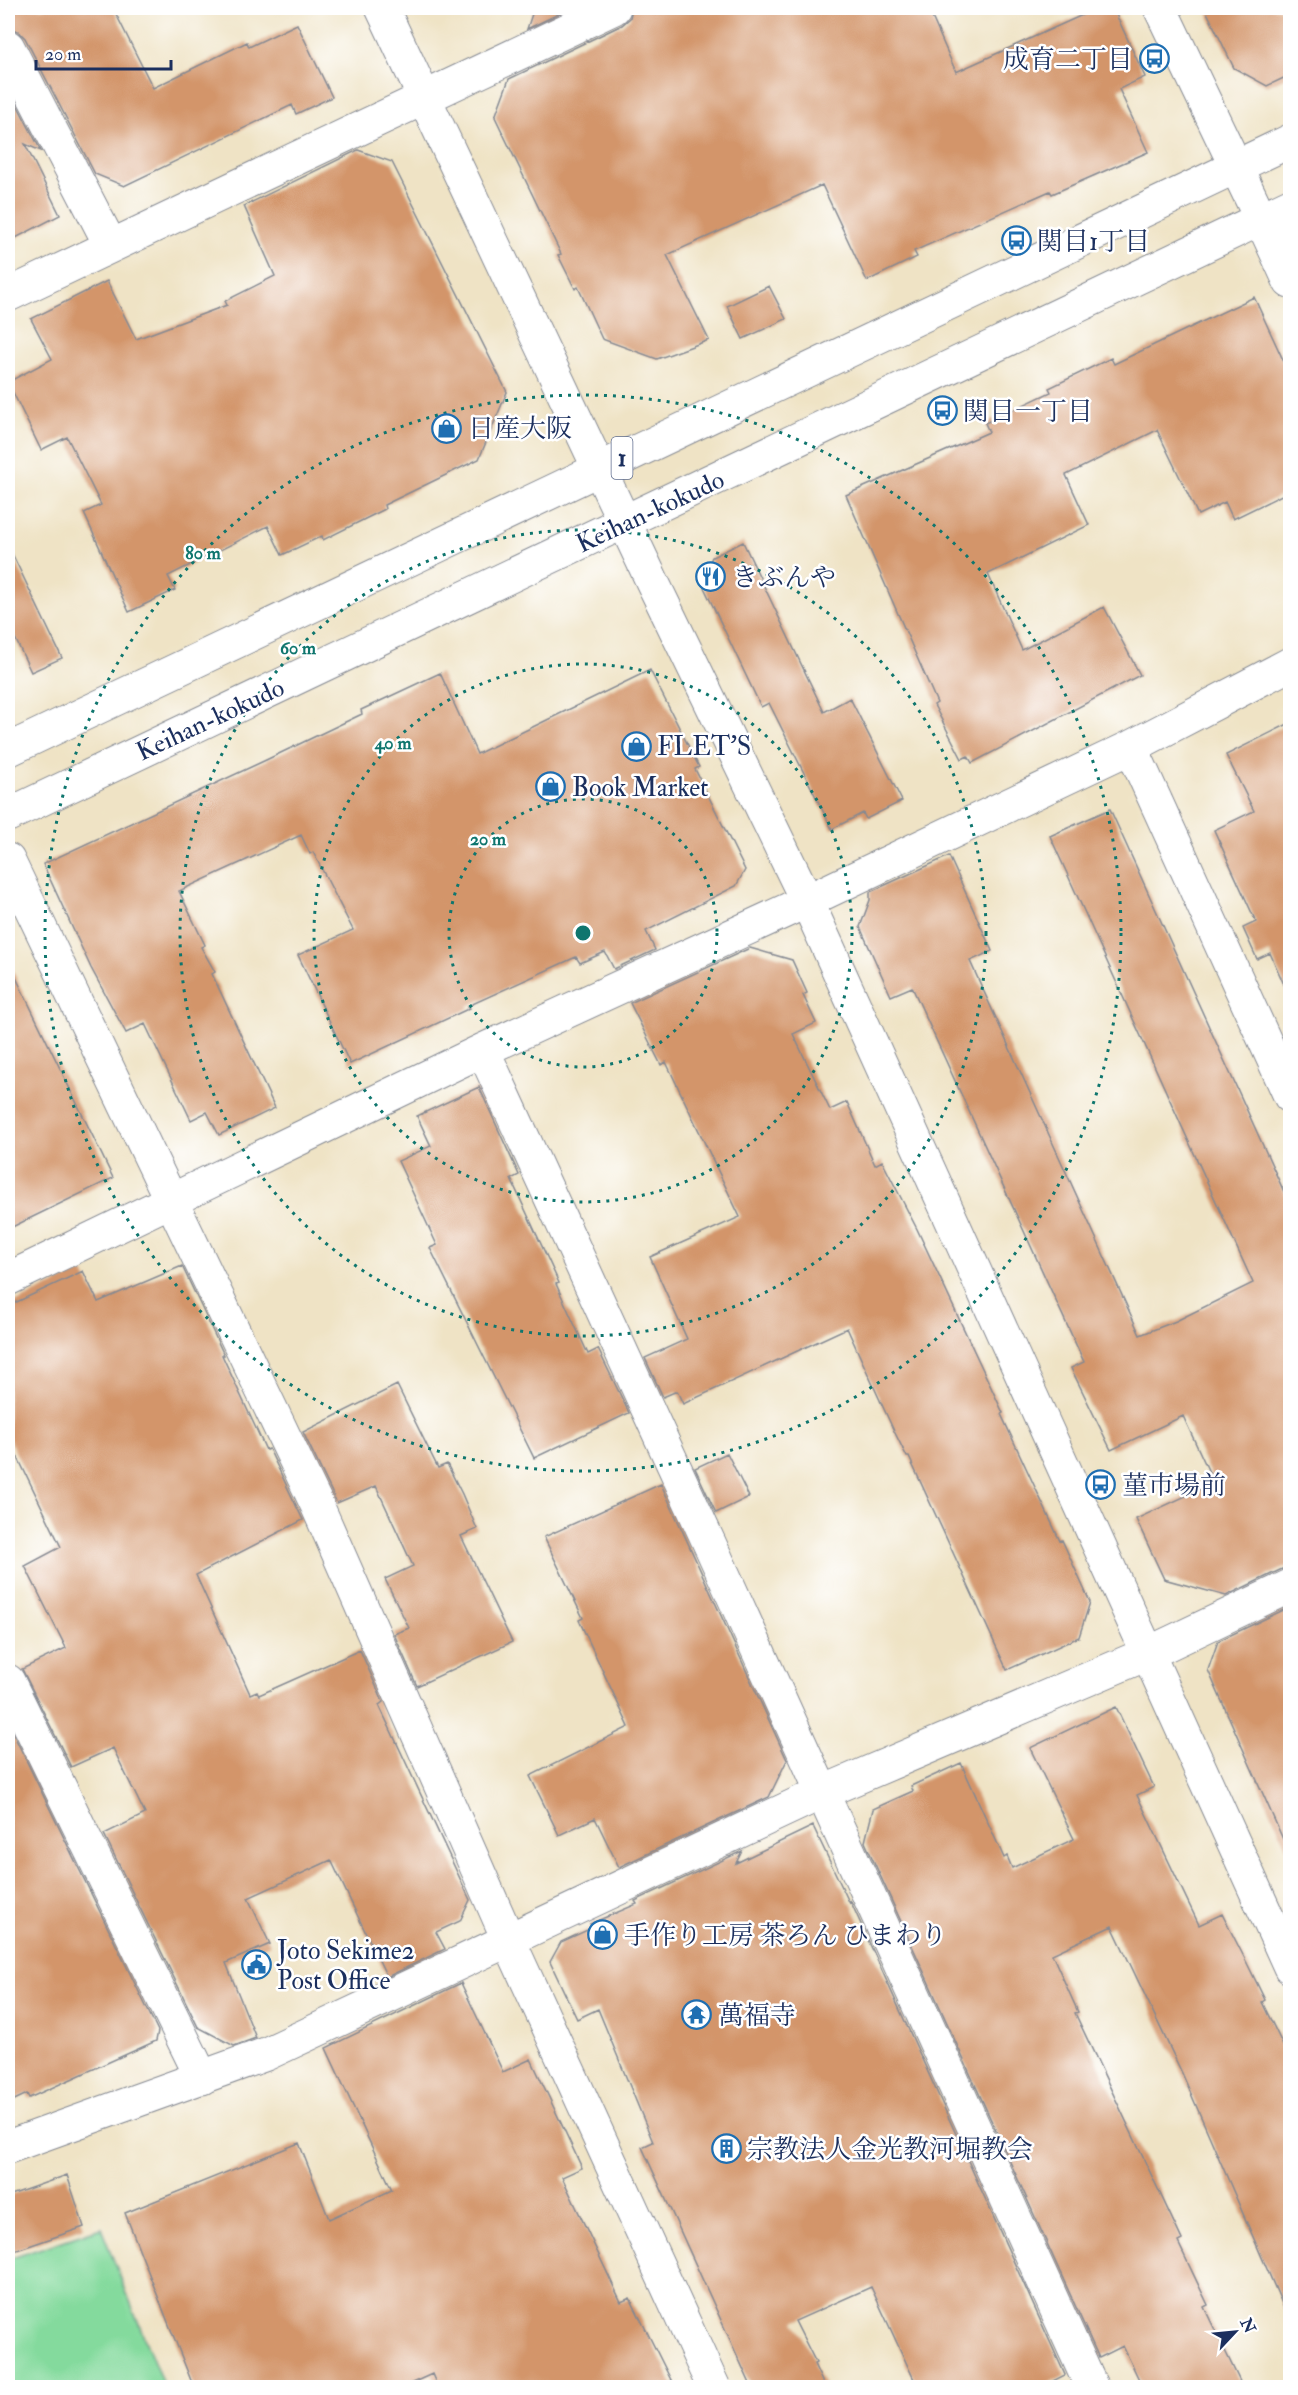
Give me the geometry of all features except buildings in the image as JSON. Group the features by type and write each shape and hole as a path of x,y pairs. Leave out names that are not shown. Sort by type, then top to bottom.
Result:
{"main road":[{"path":"382,8 653,584 807,901 1290,1968"},
{"path":"8,295 614,8"},
{"path":"1160,8 1290,282"},
{"path":"8,47 111,246"},
{"name":"1","path":"8,750 1235,165 1290,141"},
{"name":"Keihan-kokudo","path":"8,815 626,523 1290,205"},
{"path":"8,1279 483,1050 807,901 1131,747 1290,664"},
{"path":"1131,747 1290,1096"},
{"path":"8,860 317,1505 509,1941 714,2388"},
{"path":"483,1050 823,1792 1092,2388"},
{"path":"8,2147 266,2054 823,1792 1149,1653 1290,1586"},
{"path":"8,1681 202,2078"}],"green space":[{"path":"101,2228 164,2387 8,2387 8,2257 9,2259"}],"place":[{"name":"成育二丁目","path":"1154,59"},
{"name":"関目1丁目","path":"1016,241"},
{"name":"関目一丁目","path":"942,411"},
{"name":"日産大阪","path":"447,428"},
{"name":"きぶんや","path":"711,577"},
{"name":"FLET'S","path":"636,746"},
{"name":"Book Market","path":"551,787"},
{"name":"菫市場前","path":"1101,1485"},
{"name":"手作り工房 茶ろん ひまわり","path":"603,1935"},
{"name":"Joto Sekime2 Post Office","path":"256,1965"},
{"name":"萬福寺","path":"697,2015"},
{"name":"宗教法人金光教河堀教会","path":"726,2149"}]}
